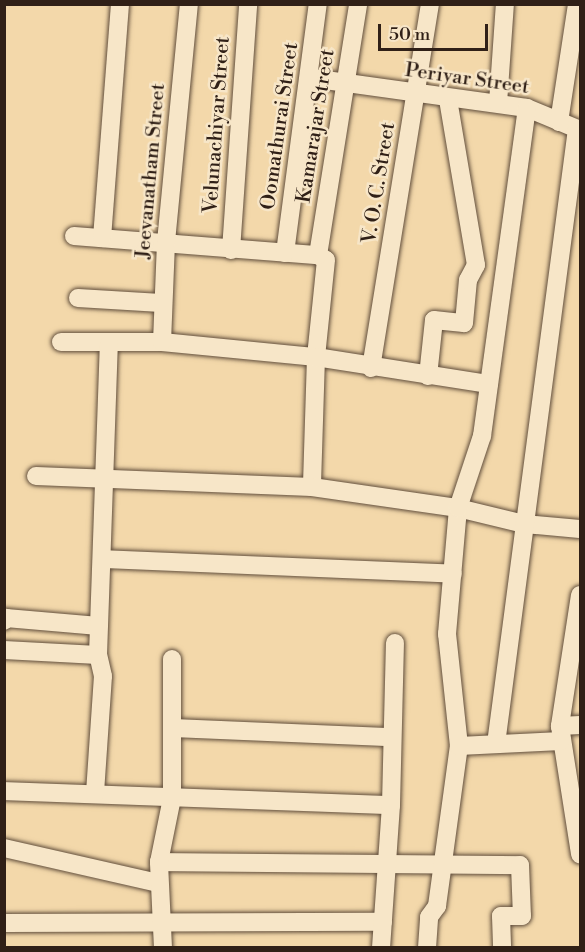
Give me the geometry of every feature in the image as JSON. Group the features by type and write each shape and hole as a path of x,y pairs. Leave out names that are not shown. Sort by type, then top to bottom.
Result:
{"street":[{"path":"102,238 120,4"},
{"name":"Jeevanatham Street","path":"162,342 161,303 189,4"},
{"name":"Velunachiyar Street","path":"231,250 248,4"},
{"name":"Oomathurai Street","path":"285,253 318,4"},
{"name":"Kamarajar Street","path":"318,255 358,4"},
{"name":"V. O. C. Street","path":"371,368 430,4"},
{"path":"498,103 505,4"},
{"path":"559,122 577,4"},
{"name":"Periyar Street","path":"310,78 416,95 527,108 579,129"},
{"path":"428,376 434,321 464,323 468,280 476,265 448,99"},
{"path":"427,948 429,917 436,906 459,746 447,634 458,508 482,436 527,108"},
{"path":"496,744 579,129"},
{"path":"75,236 318,255 326,260 327,270 316,357 312,487"},
{"path":"78,298 161,303"},
{"path":"61,342 109,344 118,339 316,357 371,368 489,384"},
{"path":"94,793 103,676 98,655 109,344"},
{"path":"36,476 312,487 458,508 524,524 580,529"},
{"path":"102,559 453,574"},
{"path":"580,598 575,662 561,733 577,816 580,854"},
{"path":"4,621 6,618 99,626"},
{"path":"381,948 391,805 395,644"},
{"path":"4,650 98,655"},
{"path":"163,948 164,921 158,882 159,862 172,798 172,659"},
{"path":"459,746 496,744 561,733 580,725"},
{"path":"173,728 392,737"},
{"path":"4,791 391,805"},
{"path":"4,848 158,882"},
{"path":"159,862 440,867 520,866 522,916 501,916 502,948"},
{"path":"4,923 383,922"}]}
